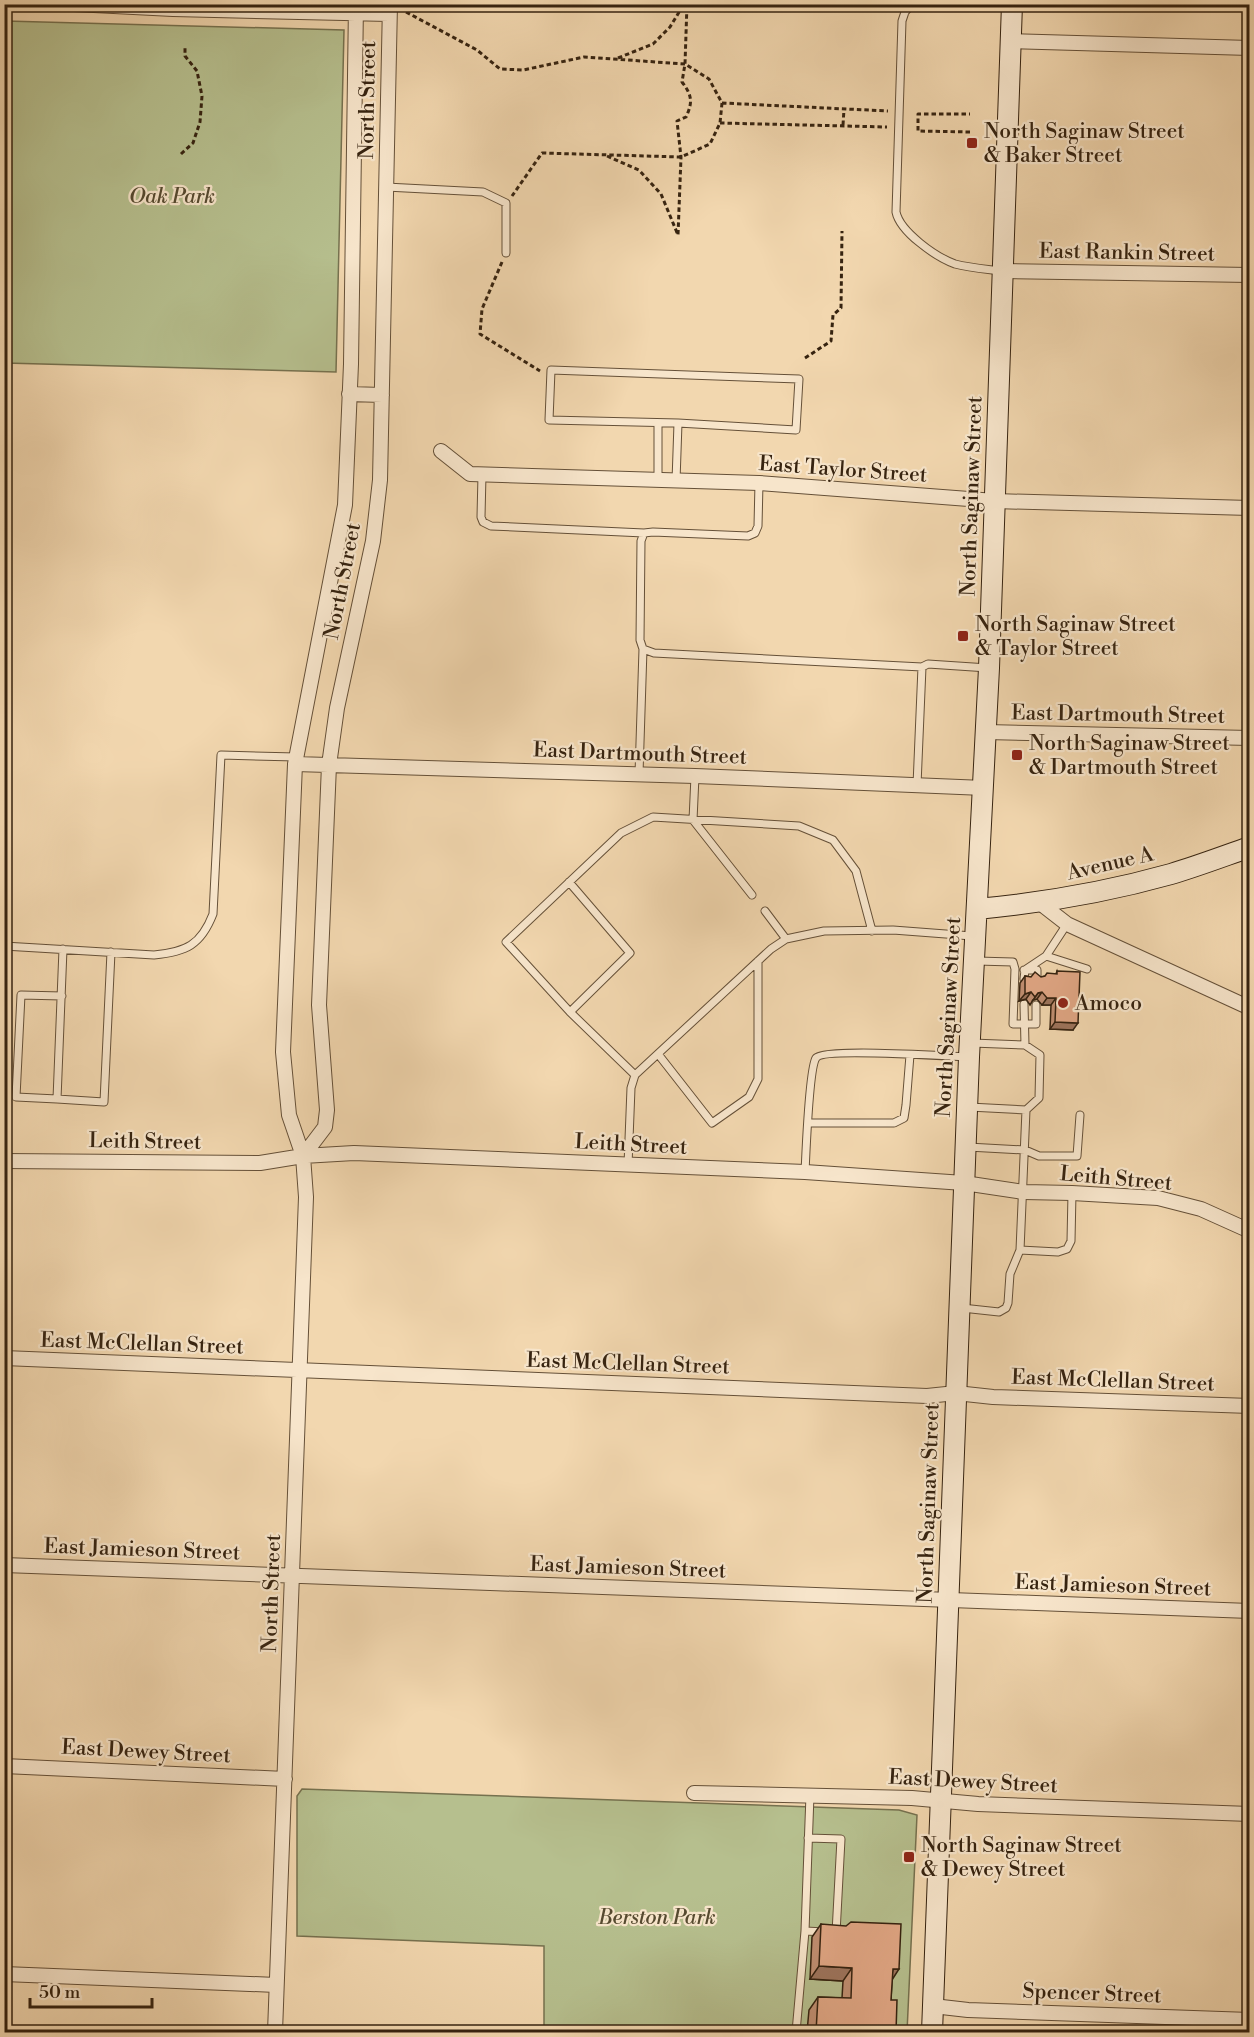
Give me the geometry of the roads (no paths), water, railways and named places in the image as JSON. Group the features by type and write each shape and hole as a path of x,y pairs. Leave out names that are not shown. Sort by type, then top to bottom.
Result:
{"main road":[{"name":"North Saginaw Street","path":"932,2032 967,1107 989,668 1012,4"},
{"name":"Avenue A","path":"977,909 1040,903 1102,891 1172,874 1250,847"}],"street":[{"path":"74,4 389,9"},
{"name":"North Street","path":"275,2032 306,1197 303,1156 289,1115 283,1052 295,761 345,505 356,8"},
{"name":"North Street","path":"303,1156 325,1126 327,1110 320,1005 329,765 337,708 373,541 380,480 389,9"},
{"path":"1011,41 1250,48"},
{"name":"East Rankin Street","path":"1004,271 1250,275"},
{"path":"349,394 382,395"},
{"name":"East Taylor Street","path":"441,451 470,474 482,475 759,483 995,501 1250,508"},
{"name":"East Dartmouth Street","path":"986,732 1250,738"},
{"name":"East Dartmouth Street","path":"295,761 329,765 639,774 984,788"},
{"path":"1040,903 1067,924 1250,1008"},
{"name":"Leith Street","path":"4,1161 260,1163 303,1156 354,1152 805,1172 964,1183 1024,1192 1158,1198 1201,1209 1250,1231"},
{"name":"East McClellan Street","path":"4,1358 927,1396 956,1393 993,1397 1250,1406"},
{"name":"East Jamieson Street","path":"4,1565 1250,1611"},
{"name":"East Dewey Street","path":"4,1766 285,1779"},
{"name":"East Dewey Street","path":"694,1793 810,1795 1250,1814"},
{"path":"4,1974 276,1985"},
{"name":"Spencer Street","path":"933,2006 968,2010 1250,2020"}],"lane":[{"path":"912,4 905,12 902,21 896,212 898,219 905,230 936,254 952,263 1004,271"},
{"path":"386,187 483,192 506,203 506,253"},
{"path":"551,370 799,379 796,430 678,423 549,420 551,370"},
{"path":"658,423 658,480"},
{"path":"676,481 678,423"},
{"path":"482,475 481,517 483,522 491,526 644,533 748,536 755,533 758,526 759,483"},
{"path":"639,774 643,649 640,640 641,541 644,533"},
{"path":"643,649 654,653 922,667 928,664 989,668"},
{"path":"917,785 922,667"},
{"path":"4,946 154,955 174,953 191,945 206,931 213,914 221,755 295,761"},
{"path":"695,776 693,820 752,895"},
{"path":"635,1075 570,1012 506,942 621,833 653,817 799,826 833,840 856,871 872,931"},
{"path":"569,882 630,953 570,1012"},
{"path":"765,911 786,939"},
{"path":"1024,979 1025,970 1046,956 1067,924"},
{"path":"628,1165 631,1088 635,1075 771,949 786,939 824,931 893,930 975,936"},
{"path":"57,1099 63,950"},
{"path":"62,996 21,995 16,1097 104,1102 111,952"},
{"path":"1046,956 1086,969"},
{"path":"658,1054 712,1123 749,1097 758,1079 758,961"},
{"path":"974,961 1013,962 1015,969 1013,1024 1036,1024 1036,1005"},
{"path":"1015,969 1037,970 1037,979"},
{"path":"1024,1004 1025,1045"},
{"path":"805,1172 812,1077 815,1059 820,1054 842,1052 910,1055 1025,1045 1040,1055 1039,1098 1026,1110 967,1107"},
{"path":"809,1123 894,1123 904,1118 910,1055"},
{"path":"959,1308 999,1311 1006,1308 1010,1274 1020,1250 1026,1110"},
{"path":"966,1147 1025,1150 1039,1156 1077,1156 1080,1115"},
{"path":"1020,1250 1058,1252 1067,1249 1071,1241 1072,1193"},
{"path":"796,2032 805,1931 810,1795"},
{"path":"805,1931 837,1933 841,1839 808,1838"}],"place":[{"name":"North Saginaw Street & Baker Street","path":"972,143"},
{"name":"North Saginaw Street & Taylor Street","path":"963,636"},
{"name":"North Saginaw Street & Dartmouth Street","path":"1017,755"},
{"name":"Amoco","path":"1063,1003"},
{"name":"North Saginaw Street & Dewey Street","path":"909,1857"}],"park label":[{"name":"Oak Park","path":"172,196"},
{"name":"Berston Park","path":"657,1917"}]}
